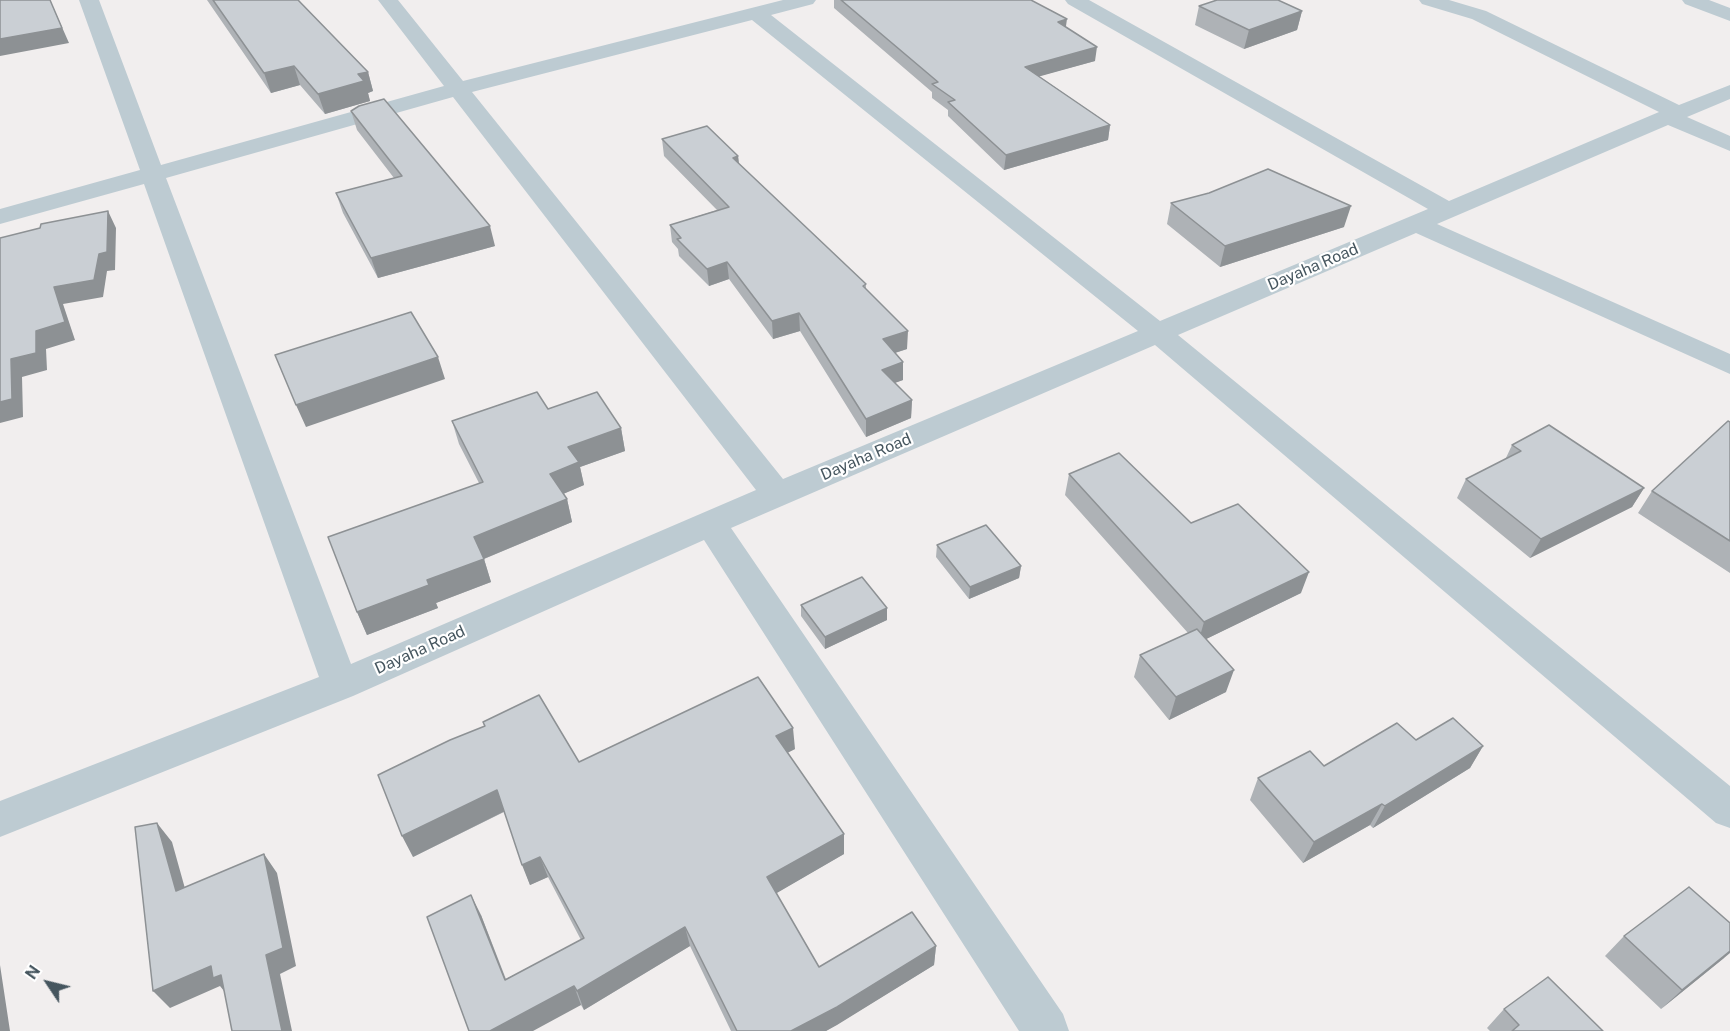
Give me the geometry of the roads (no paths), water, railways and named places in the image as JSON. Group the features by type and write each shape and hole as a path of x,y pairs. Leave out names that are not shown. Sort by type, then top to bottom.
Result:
{"street":[{"path":"89,0 340,685"},
{"path":"388,0 777,494"},
{"path":"0,217 457,89 803,0"},
{"path":"1076,0 1448,210"},
{"path":"1429,0 1479,15 1730,144"},
{"path":"1692,0 1730,15"},
{"path":"756,13 1158,333 1730,810"},
{"name":"Dayaha Road","path":"0,819 340,685 777,494 1730,91"},
{"path":"1416,224 1730,365"},
{"path":"710,523 1046,1031"}]}
